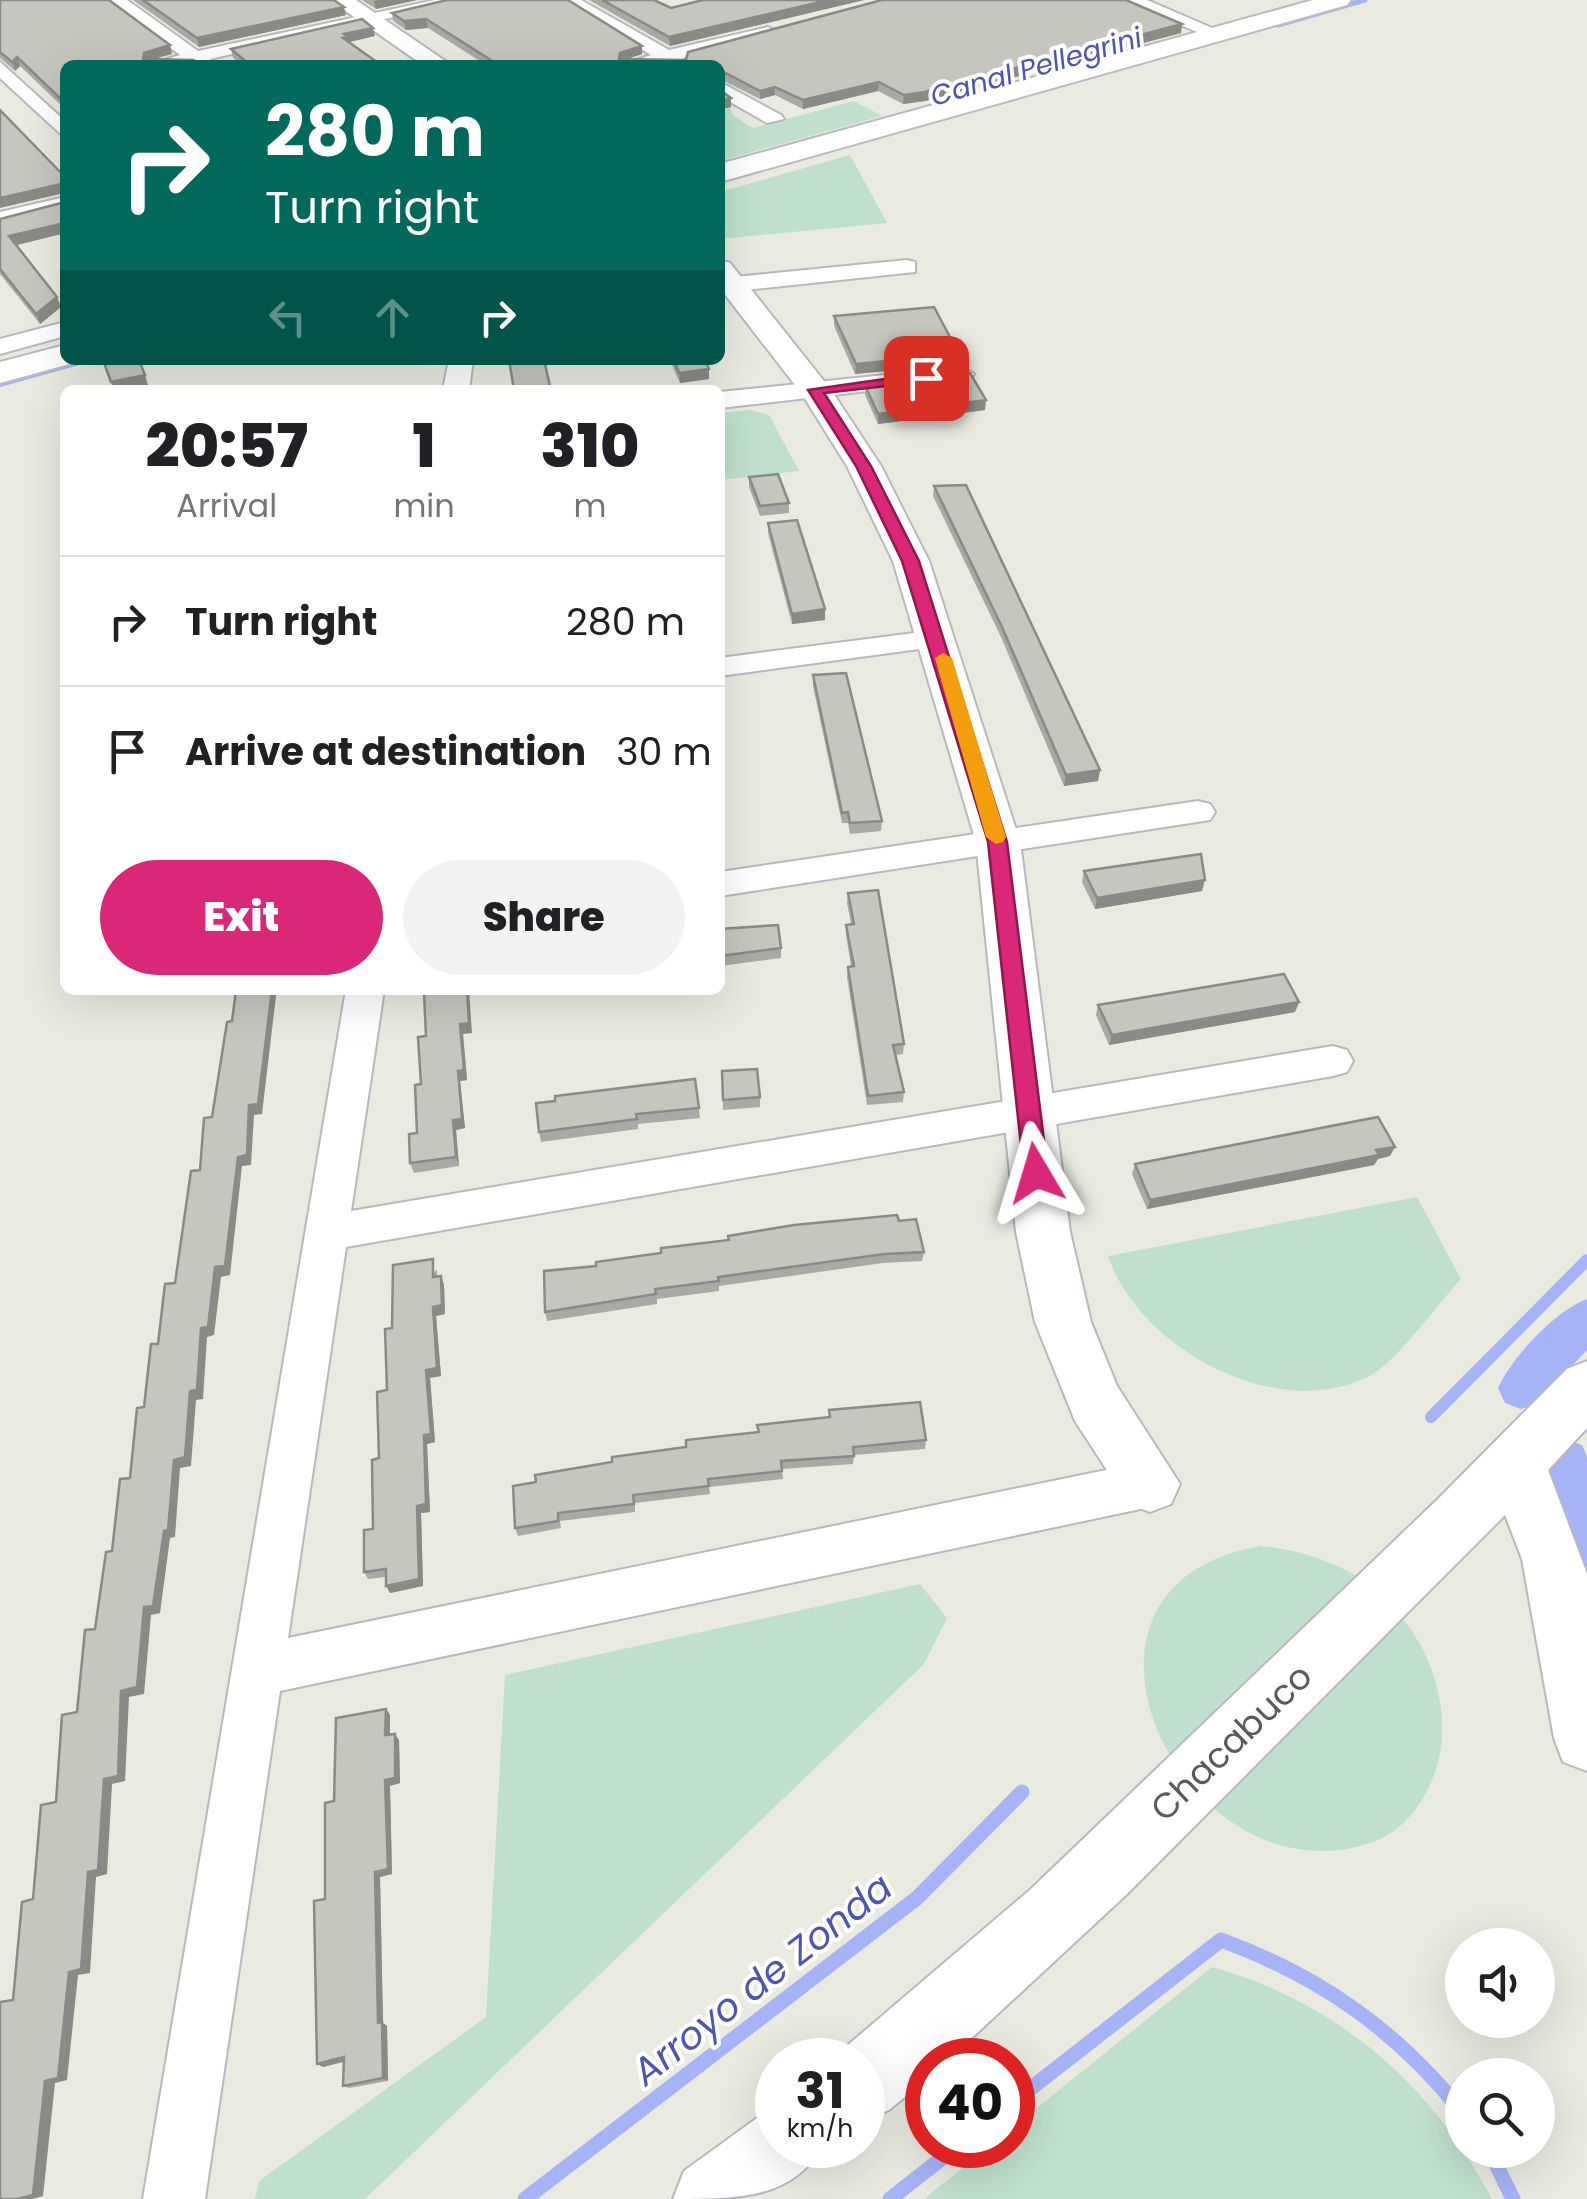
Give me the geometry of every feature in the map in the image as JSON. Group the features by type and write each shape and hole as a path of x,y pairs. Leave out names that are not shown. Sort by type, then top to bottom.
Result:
{"main road":[{"path":"725,172 1340,0"},
{"path":"4,356 60,355"}],"street":[{"path":"116,0 200,60"},
{"path":"341,0 432,60"},
{"path":"205,60 459,0"},
{"path":"569,0 672,60"},
{"path":"1132,0 1216,34"},
{"path":"677,60 793,26"},
{"path":"0,68 37,91 60,125"},
{"path":"0,99 37,91"},
{"path":"725,91 774,119"},
{"path":"0,219 60,204"},
{"path":"728,276 907,267"},
{"path":"257,1670 1150,1484 1095,1402 1063,1322 1043,1232 998,842 938,639 895,529 864,466 815,390 728,276"},
{"path":"4,356 60,331"},
{"path":"725,399 962,374"},
{"path":"725,666 938,639"},
{"path":"725,883 1198,812"},
{"path":"174,2199 363,995"},
{"path":"325,1233 1333,1061"},
{"name":"Chacabuco","path":"885,2065 942,2020 1516,1464 1587,1387"},
{"path":"1516,1464 1553,1558 1587,1738"},
{"path":"712,2199 755,2167"}],"green space":[{"path":"854,101 882,116 725,160 725,110 730,108 732,115 753,128"},
{"path":"850,155 887,223 725,239 725,191"},
{"path":"751,410 769,415 799,471 725,479 725,413"},
{"path":"1417,1197 1461,1279 1383,1367 1336,1388 1297,1391 1257,1384 1218,1369 1181,1348 1150,1321 1125,1290 1108,1256"},
{"path":"1262,1546 1320,1559 1360,1579 1394,1608 1427,1658 1442,1714 1435,1771 1415,1810 1380,1839 1311,1851 1248,1832 1196,1791 1160,1736 1144,1676 1153,1619 1191,1573"},
{"path":"920,1584 947,1618 924,1664 365,2199 255,2199 259,2181 486,2017 505,1675"},
{"path":"1212,1967 1301,2002 1377,2054 1411,2085 1445,2126 1445,2168 1474,2168 1492,2199 924,2199 962,2168 1035,2168 1035,2109"}],"building":[{"path":"0,0 109,0 170,45 144,53 143,59 193,60 60,60 60,98 17,57 12,62 0,52"},
{"path":"143,0 334,0 344,7 197,38"},
{"path":"447,0 568,0 642,46 620,53 619,59 686,60 491,60 426,19 404,21 392,13"},
{"path":"602,0 654,0 671,8 703,0 829,0 669,37"},
{"path":"882,0 1126,0 1182,24 925,92 904,95 879,82 803,100 775,87 760,91 725,73 725,60 686,60 688,52"},
{"path":"362,19 373,28 344,34 348,37 343,38 374,60 244,60 231,49"},
{"path":"0,110 60,172 60,184 0,198"},
{"path":"60,203 60,224 9,236 57,297 36,314 0,269 0,219"},
{"path":"934,307 959,354 856,364 834,316"},
{"path":"105,365 141,365 145,375 111,382"},
{"path":"510,365 545,365 550,385 513,385"},
{"path":"676,365 707,365 709,369 679,373"},
{"path":"970,373 986,400 878,414 865,385"},
{"path":"778,474 789,503 760,506 749,477"},
{"path":"966,485 1100,770 1066,775 1002,627 934,486"},
{"path":"797,520 825,609 792,614 768,523"},
{"path":"846,673 882,821 850,823 848,812 842,813 813,675"},
{"path":"1201,854 1205,880 1097,898 1084,871"},
{"path":"878,890 904,1044 893,1045 904,1092 868,1096 848,967 854,966 846,925 854,924 848,893"},
{"path":"778,925 781,948 725,955 725,929"},
{"path":"1284,974 1299,1002 1112,1035 1098,1005"},
{"path":"235,995 271,995 258,1104 249,1105 247,1155 238,1157 225,1266 215,1267 208,1327 201,1328 197,1390 190,1391 185,1457 174,1460 168,1530 164,1531 153,1606 144,1607 137,1687 121,1691 118,1776 104,1779 98,1870 88,1872 81,1969 69,1972 58,2078 45,2081 33,2195 0,2199 0,2002 13,2000 22,1902 33,1899 41,1805 56,1802 62,1715 77,1712 85,1630 95,1629 106,1552 112,1551 120,1479 130,1478 137,1408 144,1407 151,1344 158,1344 165,1284 175,1283 191,1171 200,1170 204,1118 212,1117 227,1022 232,1021"},
{"path":"424,995 467,995 469,1023 460,1024 464,1070 458,1071 462,1119 453,1120 456,1157 410,1163 409,1134 417,1133 415,1085 421,1084 418,1037 426,1036"},
{"path":"757,1069 760,1097 723,1100 722,1071"},
{"path":"695,1079 699,1108 636,1114 637,1119 539,1132 536,1103 555,1101 555,1096"},
{"path":"1378,1117 1395,1147 1376,1150 1379,1155 1150,1200 1135,1164"},
{"path":"897,1215 899,1221 916,1219 924,1252 718,1277 719,1281 655,1289 656,1294 545,1312 544,1271 596,1266 596,1262 661,1253 661,1248 729,1240 728,1236 794,1225"},
{"path":"433,1259 433,1277 441,1276 442,1305 433,1307 437,1368 426,1370 431,1434 424,1435 426,1504 417,1506 419,1579 386,1586 386,1569 364,1572 364,1530 373,1529 372,1460 379,1458 377,1392 387,1390 385,1329 392,1328 393,1265"},
{"path":"920,1402 926,1440 853,1447 854,1456 781,1461 782,1471 708,1479 709,1486 633,1495 634,1504 558,1513 558,1521 515,1528 513,1486 536,1482 535,1475 612,1462 612,1457 686,1447 686,1440 759,1432 757,1425 830,1417 829,1410"},
{"path":"386,1709 385,1735 395,1734 395,1778 385,1780 388,1869 375,1872 383,2078 343,2086 344,2057 317,2064 314,1901 325,1899 325,1803 334,1801 336,1718"}],"waterway":[{"name":"Canal Pellegrini","path":"1278,25 1365,0"},
{"name":"Canal Pellegrini","path":"0,383 65,365"},
{"name":"Arroyo de Zonda","path":"1431,1417 1587,1260"},
{"path":"1521,1388 1587,1319"},
{"path":"1565,1461 1587,1570"},
{"name":"Arroyo de Zonda","path":"525,2199 917,1898 1022,1792"},
{"path":"1035,2085 1221,1940 1291,1971 1354,2009 1411,2056 1445,2092"},
{"path":"890,2199 930,2168"},
{"path":"1498,2168 1513,2199"}],"slow traffic":[{"path":"943,658 996,837"}],"route":[{"path":"926,378 815,390 864,466 910,561 938,639 998,842 1036,1173"}]}
